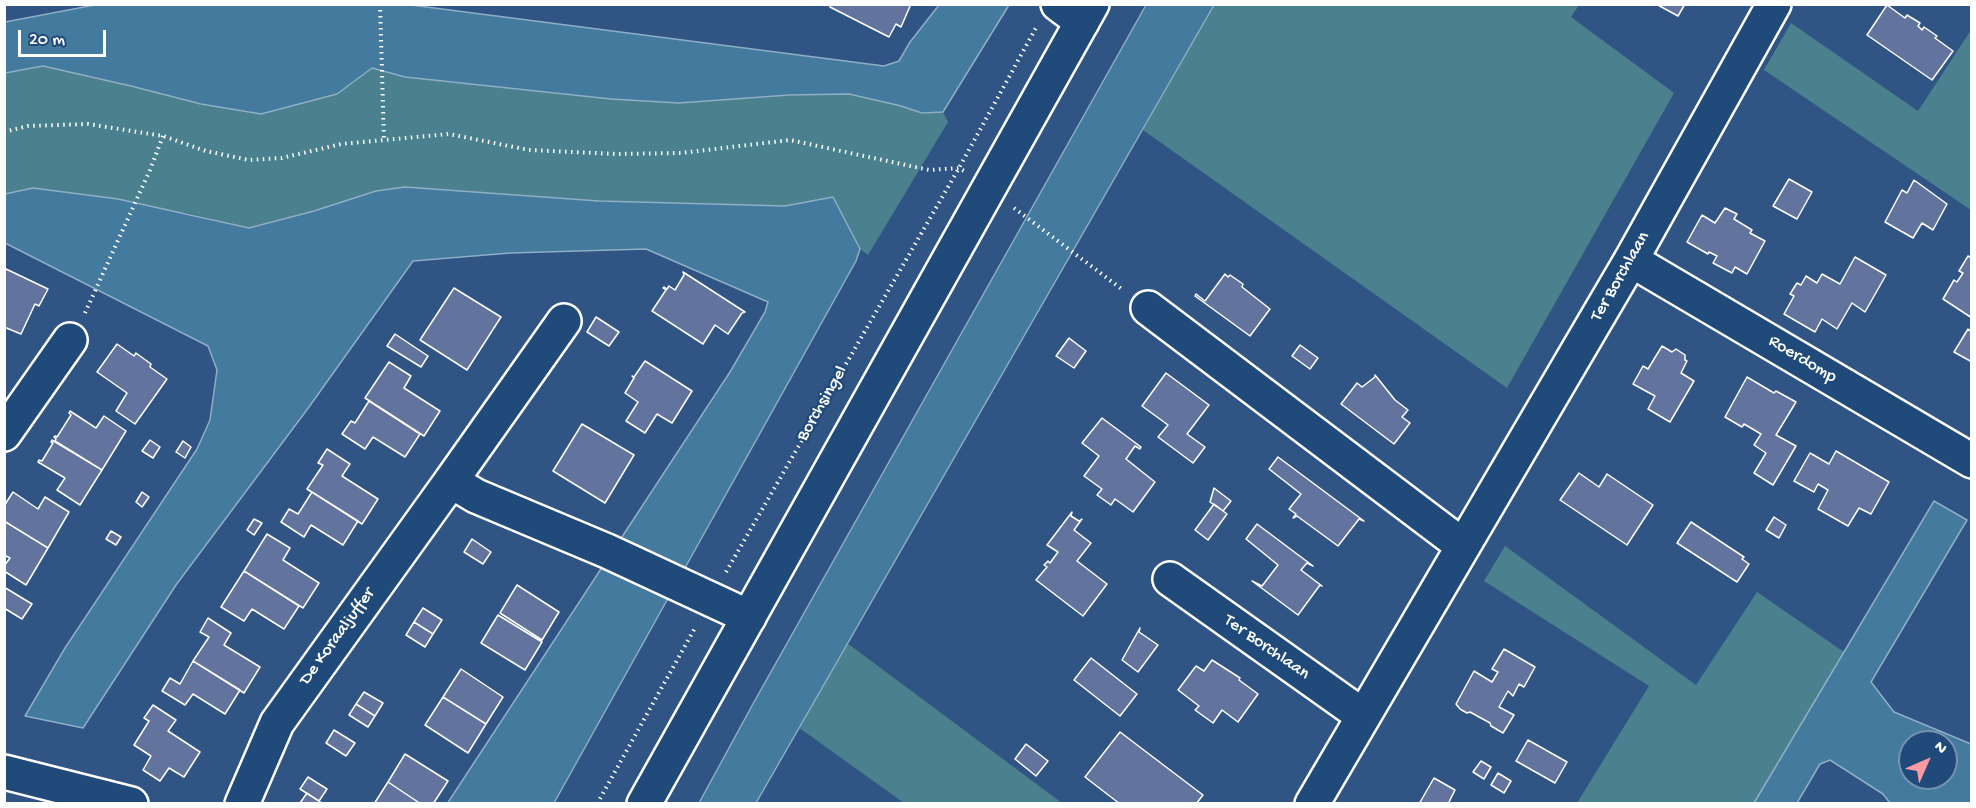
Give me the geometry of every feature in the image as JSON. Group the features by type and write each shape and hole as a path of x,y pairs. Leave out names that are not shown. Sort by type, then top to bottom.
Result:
{"street":[{"name":"Ter Borchlaan","path":"1312,804 1632,260 1774,4"},
{"path":"645,804 749,617 1067,14"},
{"name":"Roerdomp","path":"1632,260 1971,461"},
{"path":"1148,308 1463,546"},
{"name":"De Koraaljuffer","path":"242,804 277,723 564,321"},
{"path":"4,434 70,340"},
{"path":"451,481 476,496 607,551 749,617"},
{"name":"Ter Borchlaan","path":"1170,579 1363,716"},
{"path":"4,772 131,804"}],"path":[{"path":"380,4 384,141"},
{"name":"Borchsingel","path":"597,804 702,596 959,168 1067,14"},
{"path":"4,132 28,126 88,124 163,136 206,151 249,160 282,158 341,144 449,134 529,150 616,154 681,153 790,140 929,170 959,168"},
{"path":"87,310 163,136"},
{"path":"1020,213 1148,308"}],"green space":[{"path":"1214,5 1579,5 1571,17 1674,93 1507,388 1143,130"},
{"path":"1791,23 1918,111 1971,30 1971,210 1764,70"},
{"path":"43,66 201,104 261,114 337,94 372,68 405,77 611,99 849,94 922,113 943,112 948,122 868,255 860,249 833,197 785,206 599,201 376,191 314,211 249,228 187,213 5,194 5,73"},
{"path":"1505,546 1696,685 1757,592 1844,652 1754,803 1577,803 1649,686 1484,581"},
{"path":"847,643 1062,803 904,803 798,727"}],"water":[{"path":"100,4 411,5 884,66 899,61 910,42 939,5 1009,5 943,112 922,113 849,94 789,95 679,103 611,99 405,77 372,68 337,94 261,114 201,104 43,66 5,73 5,22"},
{"path":"1146,5 1214,5 756,803 699,803 754,702"},
{"path":"405,187 599,201 785,206 833,197 860,249 856,261 554,803 447,804 730,372 765,312 768,302 646,249 510,253 413,261 309,407 176,585 83,728 25,716 65,648 197,449 210,420 217,370 208,346 5,243 5,194 33,188 118,199 249,228 314,211 376,191"},
{"path":"1934,501 1967,520 1871,682 1894,712 1937,730 1898,730 1898,790 1958,790 1958,739 1971,744 1971,803 1890,803 1883,794 1830,760 1820,764 1797,803 1754,803"}],"building":[{"path":"830,4 911,4 901,27 896,24 889,37 830,7"},
{"path":"1656,4 1685,4 1678,16"},
{"path":"1887,5 1905,18 1907,15 1920,23 1918,26 1922,30 1924,27 1953,51 1932,80 1867,35"},
{"path":"1789,179 1812,192 1797,219 1773,206"},
{"path":"1914,180 1947,204 1933,230 1922,223 1913,238 1885,222 1902,190 1907,193"},
{"path":"1725,208 1737,214 1734,219 1752,230 1750,233 1765,241 1747,274 1735,267 1732,273 1713,263 1717,256 1709,252 1708,254 1687,242 1702,215 1715,223"},
{"path":"1968,256 1972,258 1972,318 1943,299 1954,280 1957,282 1963,273 1959,271"},
{"path":"1855,257 1886,275 1865,312 1852,303 1837,329 1822,319 1815,332 1784,314 1794,296 1790,294 1797,283 1801,285 1806,276 1817,283 1822,274 1840,284"},
{"path":"6,269 48,289 39,306 35,304 21,334 4,327 4,273"},
{"path":"683,272 745,312 728,334 715,325 703,344 652,311 666,290 663,288 667,289 669,286 675,290 684,275"},
{"path":"1225,274 1243,284 1242,287 1270,309 1250,336 1195,296 1196,294 1205,301"},
{"path":"454,288 501,317 467,370 420,340"},
{"path":"596,317 619,332 609,346 587,332"},
{"path":"1968,329 1972,332 1972,362 1954,352"},
{"path":"395,334 428,356 421,367 387,346"},
{"path":"1069,338 1086,351 1074,368 1056,356"},
{"path":"117,344 134,356 136,353 167,379 135,424 116,411 127,393 97,372"},
{"path":"1300,345 1318,358 1310,369 1292,356"},
{"path":"1662,346 1672,352 1676,349 1685,355 1687,361 1681,373 1694,381 1670,422 1648,409 1655,396 1633,384 1643,366 1648,369"},
{"path":"645,361 692,391 672,423 657,414 645,433 626,421 638,402 625,393 634,378 632,376 634,377"},
{"path":"389,362 411,376 404,388 440,411 424,436 365,398"},
{"path":"1166,373 1209,405 1187,434 1205,447 1193,463 1158,437 1168,425 1142,406"},
{"path":"1375,375 1395,400 1408,410 1402,417 1410,423 1394,444 1341,404 1357,383 1362,387"},
{"path":"1747,377 1774,393 1776,391 1796,402 1776,435 1796,446 1773,485 1754,473 1766,453 1754,445 1761,434 1725,417"},
{"path":"369,401 420,434 405,457 373,437 365,449 342,434 351,421 355,423"},
{"path":"70,411 96,428 104,416 126,431 102,470 55,441 54,437 57,437 71,415"},
{"path":"1102,418 1141,447 1140,449 1135,446 1126,459 1155,482 1133,512 1115,499 1111,505 1097,495 1102,489 1084,476 1099,456 1082,443"},
{"path":"582,424 634,455 605,503 553,471"},
{"path":"52,440 102,470 80,505 57,490 65,478 38,462 42,461 53,443"},
{"path":"150,440 160,447 153,458 142,451"},
{"path":"183,441 191,447 185,458 176,452"},
{"path":"327,449 350,464 342,476 378,499 362,524 307,489 323,465 318,463"},
{"path":"1836,451 1889,482 1871,514 1859,508 1848,526 1818,509 1828,490 1818,484 1814,492 1794,481 1810,453 1829,464"},
{"path":"1278,457 1364,521 1359,519 1338,546 1297,516 1293,518 1296,514 1289,509 1301,494 1269,469"},
{"path":"1579,473 1599,487 1607,474 1653,505 1627,545 1560,500"},
{"path":"1214,488 1231,501 1223,511 1210,502"},
{"path":"13,492 38,509 45,497 69,512 48,548 4,521 4,506"},
{"path":"142,492 149,497 142,507 136,502"},
{"path":"312,492 358,521 343,545 311,525 304,537 281,522 289,509 298,514"},
{"path":"1214,504 1227,514 1208,540 1195,530"},
{"path":"1072,512 1071,516 1079,521 1082,519 1074,530 1091,543 1077,561 1107,584 1083,616 1036,580 1047,567 1044,565 1048,561 1050,563 1058,552 1047,545"},
{"path":"1774,517 1786,525 1779,538 1766,530"},
{"path":"254,519 262,523 254,535 247,530"},
{"path":"4,521 48,548 26,585 4,571 4,566 10,558 4,555"},
{"path":"1691,522 1744,557 1742,559 1749,564 1737,582 1677,543"},
{"path":"1257,524 1313,566 1307,563 1301,570 1322,586 1320,585 1298,615 1252,581 1262,586 1278,565 1246,539"},
{"path":"111,531 121,537 116,545 106,539"},
{"path":"267,534 290,548 283,560 319,583 303,608 244,571"},
{"path":"472,539 491,552 483,564 464,552"},
{"path":"244,571 299,606 284,629 252,609 244,621 221,607"},
{"path":"517,585 559,612 542,640 500,613"},
{"path":"4,587 32,604 22,619 4,608"},
{"path":"423,608 442,620 433,634 414,622"},
{"path":"498,615 542,642 525,670 481,643"},
{"path":"208,618 231,633 224,645 260,667 244,693 193,661 209,637 200,632"},
{"path":"414,622 433,634 425,647 406,635"},
{"path":"1140,628 1139,632 1158,645 1138,672 1122,660"},
{"path":"1504,649 1535,667 1524,687 1519,684 1513,696 1508,691 1499,707 1514,715 1503,733 1490,723 1460,709 1456,704 1474,671 1492,682 1498,672 1492,669"},
{"path":"1091,658 1137,694 1120,716 1074,680"},
{"path":"1212,660 1240,678 1239,680 1258,694 1238,722 1222,710 1213,723 1195,710 1199,706 1178,690 1196,666 1204,671"},
{"path":"193,661 240,690 225,714 193,694 185,705 162,691 170,678 180,684"},
{"path":"461,669 503,697 486,724 443,697"},
{"path":"364,692 383,703 375,716 356,704"},
{"path":"443,697 486,724 468,753 425,725"},
{"path":"356,704 375,716 368,727 349,715"},
{"path":"153,705 176,720 168,731 200,752 184,777 169,768 160,781 143,770 151,756 134,745 149,721 144,718"},
{"path":"334,730 355,743 346,756 326,743"},
{"path":"1120,732 1203,795 1196,804 1120,804 1085,777"},
{"path":"1528,740 1567,762 1555,783 1516,761"},
{"path":"1026,744 1048,761 1036,776 1015,759"},
{"path":"405,754 448,781 433,804 421,804 388,782"},
{"path":"1481,761 1491,767 1484,779 1473,772"},
{"path":"1498,773 1511,781 1504,793 1491,785"},
{"path":"308,777 327,789 319,801 300,789"},
{"path":"1434,778 1455,790 1448,804 1419,804"},
{"path":"388,782 421,804 374,804"},
{"path":"307,793 319,801 323,804 300,803"}]}
